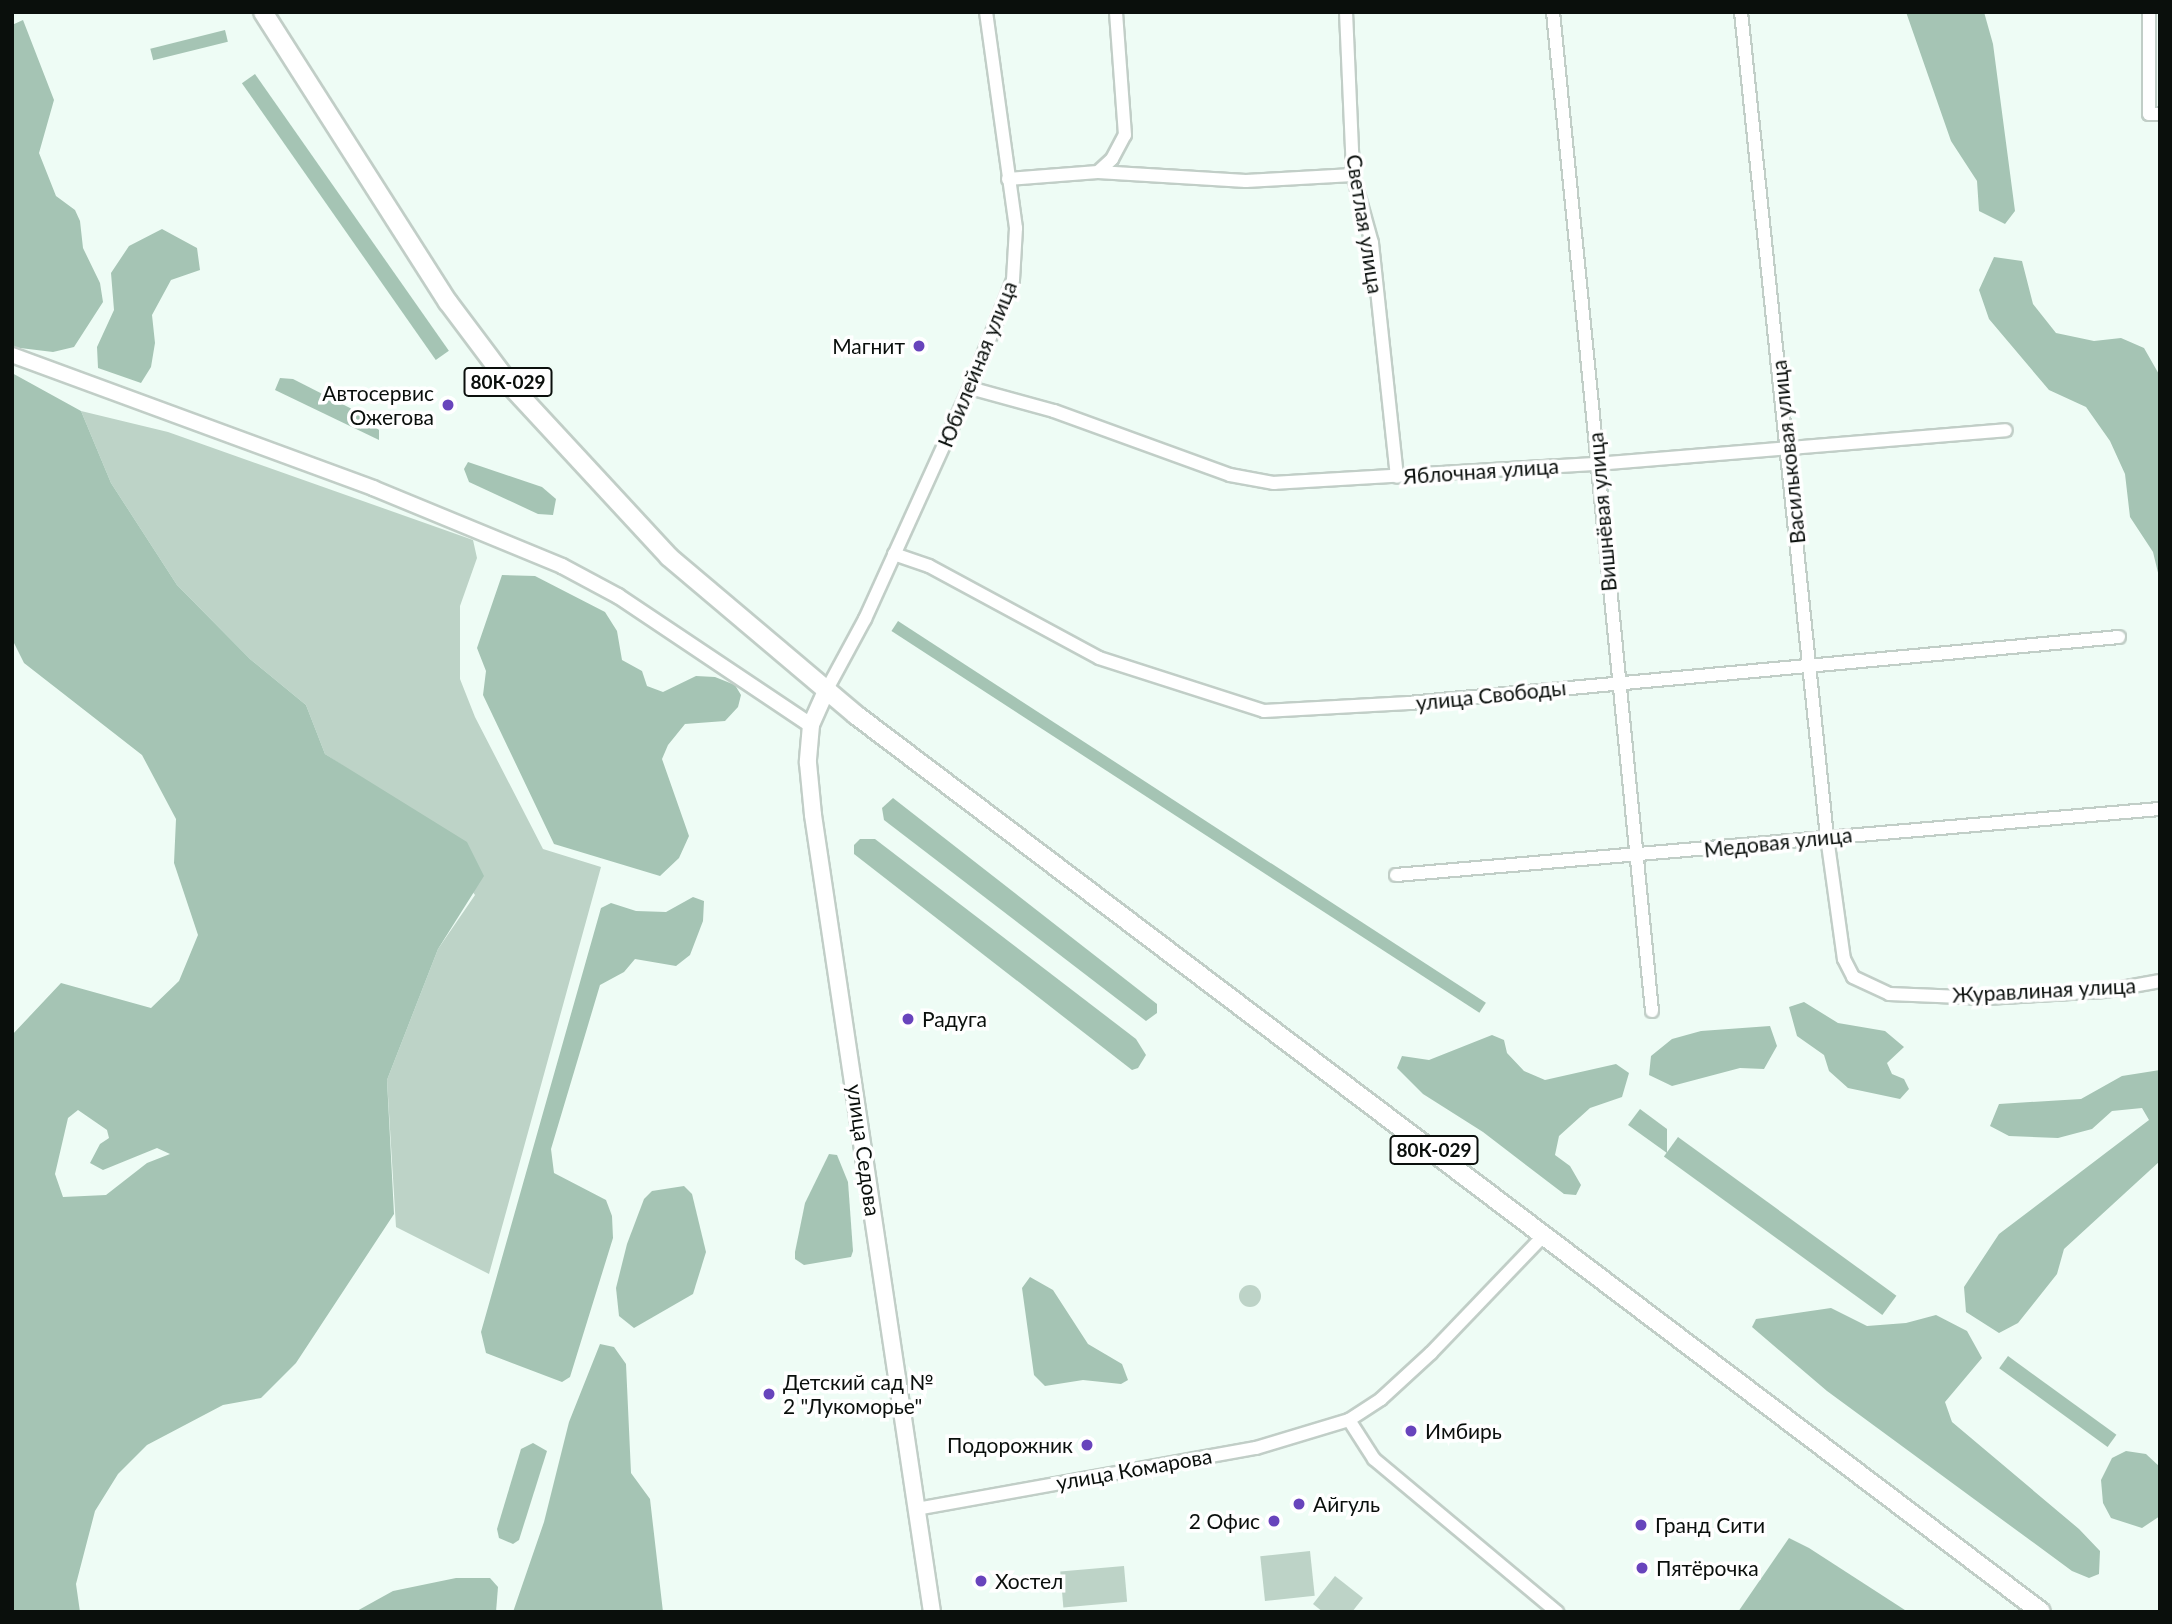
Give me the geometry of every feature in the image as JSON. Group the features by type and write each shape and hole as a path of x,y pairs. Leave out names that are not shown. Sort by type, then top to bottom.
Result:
{"main road":[{"name":"80К-029","path":"263,12 448,302 510,385 669,557 826,691 2041,1612"},
{"name":"улица Седова","path":"826,691 811,725 808,763 813,815 932,1612"}],"street":[{"name":"Юбилейная улица","path":"826,691 894,554 970,388 1014,273 1016,228 986,12"},
{"path":"1098,173 1112,159 1125,135 1116,12"},
{"name":"Светлая улица","path":"1346,12 1353,175 1372,243 1397,477"},
{"name":"Вишнёвая улица","path":"1553,12 1652,1011"},
{"name":"Васильковая улица","path":"1741,12 1833,892"},
{"path":"2149,12 2154,114"},
{"path":"1008,179 1098,173 1246,181 1353,175"},
{"path":"12,355 373,488 562,566 618,596 811,725"},
{"name":"Яблочная улица","path":"970,388 1054,411 1230,475 1274,483 1596,464 2006,430"},
{"name":"улица Свободы","path":"894,554 929,566 1099,657 1264,711 1409,703 2119,637"},
{"name":"Медовая улица","path":"1396,875 2160,809"},
{"name":"Журавлиная улица","path":"1833,892 1844,959 1853,977 1889,993 1986,998 2105,990 2160,981"},
{"name":"улица Комарова","path":"916,1509 1256,1448 1349,1420 1381,1399 1421,1362 1545,1234"},
{"path":"1349,1420 1374,1460 1558,1612"}],"green space":[{"path":"1906,12 1984,12 1993,44 2015,211 2005,224 1979,211 1977,181 1951,141"},
{"path":"23,20 54,100 39,153 56,196 75,210 80,221 83,248 100,283 103,302 74,347 53,352 12,347 12,25"},
{"path":"225,30 228,42 153,60 150,49"},
{"path":"255,74 449,351 436,360 242,83"},
{"path":"162,229 197,248 200,270 171,280 152,315 155,343 151,367 141,383 98,368 97,347 114,310 111,273 129,246"},
{"path":"1994,257 2022,261 2033,304 2056,333 2094,341 2121,338 2144,348 2160,376 2160,581 2153,552 2130,517 2125,474 2110,441 2086,407 2049,390 1989,319 1979,290"},
{"path":"12,373 81,411 111,483 177,585 250,659 306,705 325,754 467,842 484,876 438,949 387,1080 394,1214 296,1363 261,1398 223,1405 147,1445 118,1474 95,1511 76,1584 80,1612 12,1612 12,1035 61,983 151,1008 179,981 198,935 174,863 176,819 142,755 24,663 12,639","holes":["78,1110 107,1130 109,1138 100,1144 90,1163 103,1170 157,1148 170,1154 147,1163 106,1195 63,1197 55,1174 68,1118"]},
{"path":"280,378 293,379 350,408 379,430 379,440 275,390"},
{"path":"81,411 168,432 473,540 477,558 460,606 460,679 475,717 543,849 601,867 489,1274 396,1227 387,1080 438,949 475,895 412,811 325,754 306,705 250,659 177,585 111,483"},
{"path":"468,462 542,487 556,499 553,515 538,514 469,482 464,469"},
{"path":"502,575 535,576 605,612 617,631 622,660 642,671 647,686 663,692 696,676 715,677 735,685 741,695 738,707 725,721 685,724 668,745 662,759 689,836 679,858 660,876 554,844 483,695 486,671 477,648"},
{"path":"898,621 1486,1003 1479,1013 891,631"},
{"path":"893,798 1157,1004 1157,1013 1146,1021 884,820 882,808"},
{"path":"860,839 875,839 1136,1039 1146,1055 1138,1068 1132,1070 854,854 854,845"},
{"path":"693,897 704,901 703,921 690,955 676,966 635,959 624,972 600,985 551,1149 554,1173 606,1200 612,1216 613,1238 570,1377 562,1382 486,1353 481,1332 601,908 611,903 636,911 666,912"},
{"path":"1804,1002 1838,1023 1885,1031 1904,1047 1887,1063 1892,1074 1904,1079 1909,1089 1900,1099 1848,1088 1829,1071 1824,1055 1797,1036 1789,1007"},
{"path":"1770,1026 1777,1046 1764,1069 1740,1068 1672,1086 1649,1075 1651,1056 1672,1039 1701,1031"},
{"path":"1492,1035 1504,1040 1507,1053 1524,1071 1545,1080 1616,1064 1629,1073 1622,1097 1590,1108 1559,1136 1555,1155 1570,1166 1581,1185 1576,1195 1564,1194 1483,1132 1423,1094 1397,1068 1402,1056 1429,1060"},
{"path":"2160,1070 2160,1161 2064,1249 2057,1274 2018,1323 1999,1333 1966,1312 1964,1287 1999,1234 2149,1120 2142,1108 2112,1111 2092,1129 2058,1138 2009,1136 1990,1126 1999,1104 2081,1099 2122,1076"},
{"path":"1640,1109 1667,1129 1667,1153 1628,1125"},
{"path":"1678,1137 1896,1296 1882,1315 1664,1156"},
{"path":"829,1154 837,1155 848,1182 853,1251 851,1257 804,1265 795,1259 795,1252 805,1203"},
{"path":"684,1186 692,1194 706,1252 693,1294 634,1328 619,1316 616,1288 627,1244 644,1199 652,1191"},
{"path":"1030,1277 1053,1290 1088,1344 1122,1364 1128,1380 1121,1384 1083,1380 1045,1386 1034,1375 1022,1288"},
{"path":"1250,1285 1258,1288 1261,1296 1258,1304 1250,1307 1242,1304 1239,1296 1242,1288"},
{"path":"1831,1308 1867,1326 1906,1323 1936,1315 1967,1331 1982,1358 1945,1402 1952,1422 2079,1529 2100,1551 2099,1574 2089,1578 2072,1571 1827,1391 1752,1327 1756,1319"},
{"path":"600,1344 614,1347 626,1364 631,1473 650,1499 663,1612 513,1612 544,1522 569,1422"},
{"path":"2008,1356 2116,1435 2108,1447 1999,1368"},
{"path":"533,1443 547,1451 519,1540 513,1544 499,1538 497,1529 521,1449"},
{"path":"2126,1451 2146,1454 2160,1467 2160,1516 2142,1528 2111,1518 2103,1503 2101,1480 2112,1458"},
{"path":"1789,1538 1809,1548 1908,1612 1738,1612"},
{"path":"1310,1551 1315,1596 1265,1601 1260,1556"},
{"path":"1124,1566 1127,1602 1063,1607 1060,1572"},
{"path":"1335,1576 1363,1598 1352,1612 1323,1612 1313,1604"},
{"path":"456,1578 490,1578 498,1587 496,1612 355,1612 393,1591"}],"place":[{"name":"Магнит","path":"919,346"},
{"name":"Автосервис Ожегова","path":"448,405"},
{"name":"Радуга","path":"908,1019"},
{"name":"Детский сад № 2 \"Лукоморье\"","path":"769,1394"},
{"name":"Имбирь","path":"1411,1431"},
{"name":"Подорожник","path":"1087,1445"},
{"name":"Айгуль","path":"1299,1504"},
{"name":"2 Офис","path":"1274,1521"},
{"name":"Гранд Сити","path":"1641,1525"},
{"name":"Пятёрочка","path":"1642,1568"},
{"name":"Хостел","path":"981,1581"}]}
